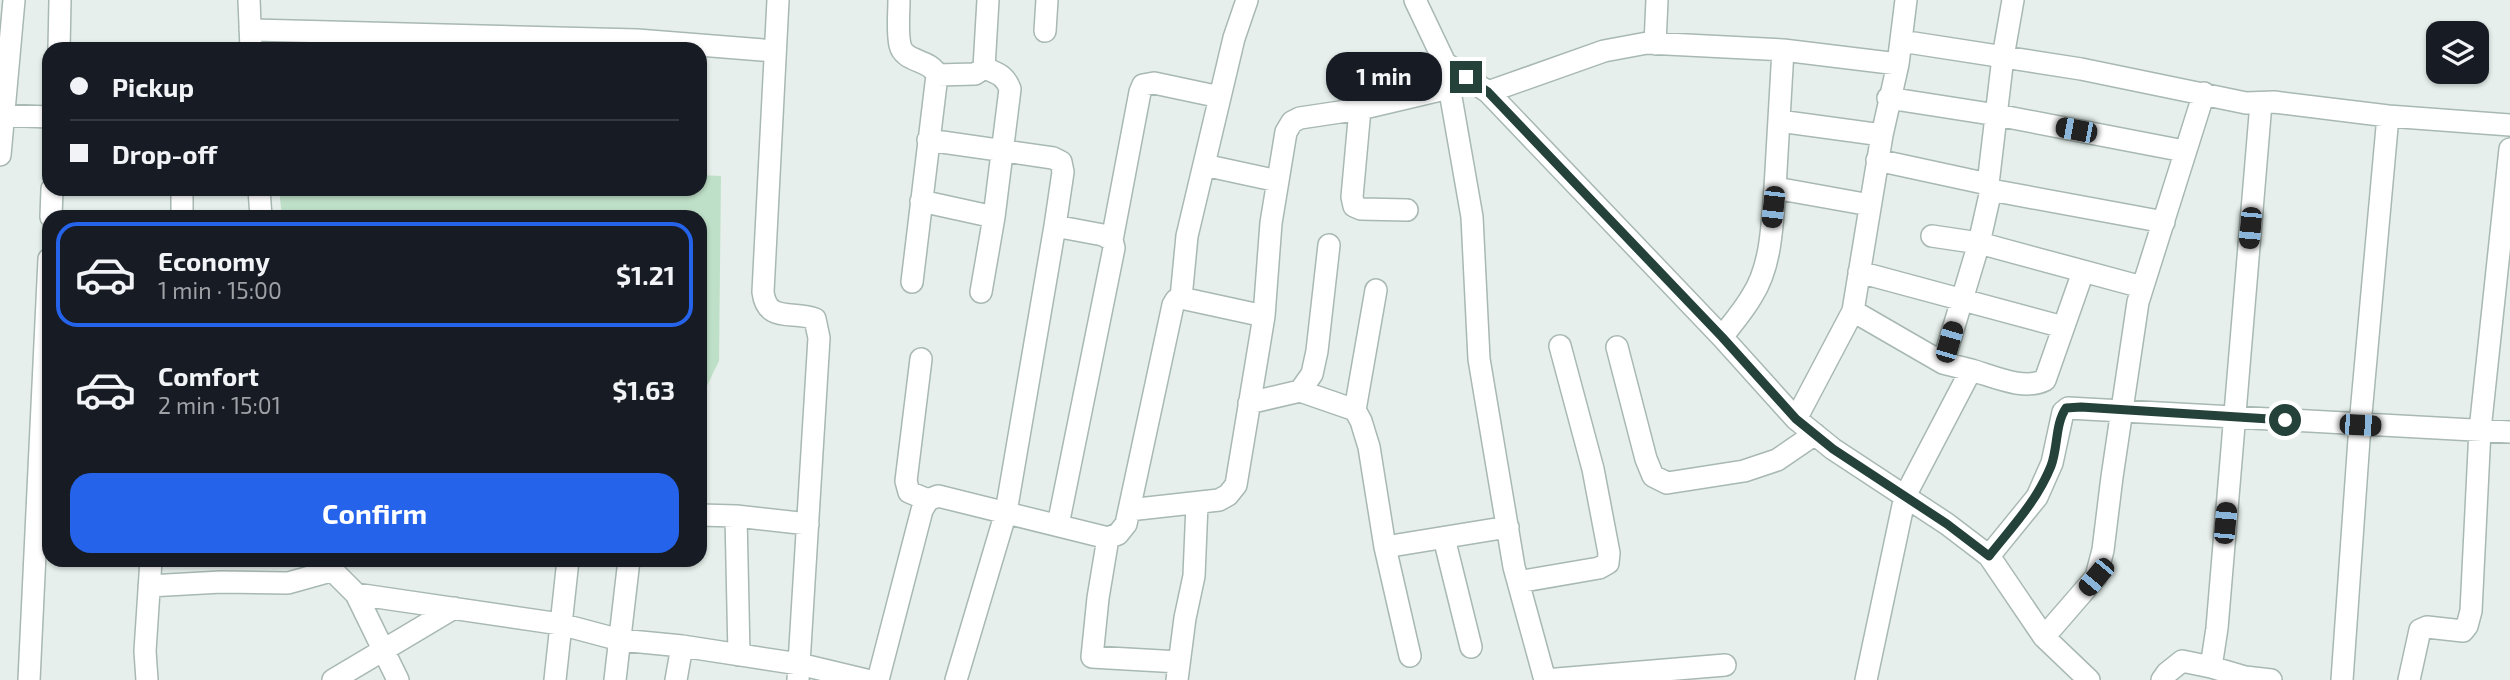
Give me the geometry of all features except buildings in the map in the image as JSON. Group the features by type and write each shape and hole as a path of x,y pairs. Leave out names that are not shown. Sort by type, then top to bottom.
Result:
{"street":[{"path":"0,155 14,0"},
{"path":"59,42 60,0"},
{"path":"249,0 251,40 662,42"},
{"path":"778,0 764,304 777,313 813,318 820,338 799,672"},
{"path":"899,0 900,47 907,55 932,66 937,75 912,282"},
{"path":"984,68 988,0"},
{"path":"1045,31 1047,0"},
{"path":"1181,298 1187,236 1234,38 1247,0"},
{"path":"1415,0 1445,62 1472,217 1479,359 1518,582 1545,680 1725,665"},
{"path":"1655,44 1657,0"},
{"path":"1796,419 1853,311 1888,98 1898,64 1906,0"},
{"path":"1943,363 1979,243 1990,187 2003,57 2013,0"},
{"path":"1900,41 2204,93 2246,103 2510,125"},
{"path":"1488,92 1604,51 1632,44 1783,50 1898,64"},
{"path":"707,46 775,51"},
{"path":"1722,337 1753,295 1763,272 1770,244 1783,50"},
{"path":"1445,62 1488,92 1722,337 1796,419 1989,556 2044,637 2089,680"},
{"path":"937,75 975,74 984,68"},
{"path":"981,292 994,217 1010,89 1001,75 984,68"},
{"path":"1059,525 1114,248 1112,240 1140,92 1143,85 1154,83 1220,97"},
{"path":"1129,510 1219,500 1228,495 1236,485 1264,316 1271,223 1286,132 1292,122 1300,118 1360,109 1449,88"},
{"path":"2044,637 2096,577 2104,550 2142,287 2204,93"},
{"path":"1888,98 1997,115 2184,151"},
{"path":"2211,667 2217,628 2261,103"},
{"path":"1360,109 1352,197 1354,206 1361,209 1407,210"},
{"path":"2,115 42,117"},
{"path":"2342,680 2360,425 2388,116"},
{"path":"1779,121 1882,135"},
{"path":"928,140 1053,158 1061,162 1063,172 1006,512 956,680"},
{"path":"2409,680 2420,630 2427,627 2463,631 2468,626 2480,430 2510,149"},
{"path":"1877,160 1990,187 2164,222"},
{"path":"1204,165 1278,181"},
{"path":"1775,188 1870,205"},
{"path":"921,201 994,217"},
{"path":"1055,226 1103,235 1112,240"},
{"path":"1932,236 1979,243 2142,287"},
{"path":"1300,391 1312,374 1317,351 1329,245"},
{"path":"1859,272 2063,327"},
{"path":"1853,311 1943,363 2026,384 2037,384 2045,380 2083,272"},
{"path":"1354,410 1376,290"},
{"path":"878,680 922,510 928,500 939,496 1108,538 1118,534 1126,524 1176,300 1181,298 1264,316"},
{"path":"1518,582 1599,568 1608,563 1609,553 1593,469 1560,346"},
{"path":"1618,347 1646,459 1653,476 1667,483 1744,471 1777,460 1815,434"},
{"path":"921,359 906,481 909,492 928,500"},
{"path":"1866,680 1905,496 1971,370"},
{"path":"1250,403 1300,391 1354,410 1361,421 1369,447 1385,547 1410,656"},
{"path":"29,680 42,406"},
{"path":"1989,556 2037,497 2052,463 2066,408 2510,432"},
{"path":"1108,538 1092,657 1178,671 1194,576 1196,504"},
{"path":"707,515 808,524"},
{"path":"736,516 738,654"},
{"path":"1385,547 1508,527"},
{"path":"1444,538 1471,647"},
{"path":"147,680 145,651 150,567"},
{"path":"149,586 221,582 288,583 324,567"},
{"path":"327,567 356,594 398,680"},
{"path":"555,680 567,567"},
{"path":"615,680 628,567"},
{"path":"356,594 559,624 621,640 738,654 799,672 866,680"},
{"path":"333,680 454,608"},
{"path":"677,680 682,646"},
{"path":"2162,680 2182,661 2245,677 2271,680"}],"green space":[{"path":"707,175 721,176 719,361 707,386 707,210 281,210 280,196 707,196"}],"route":[{"path":"1466,77 1488,92 1722,337 1796,419 1833,449 1947,524 1989,556 2037,497 2052,463 2066,408 2285,420"}]}
